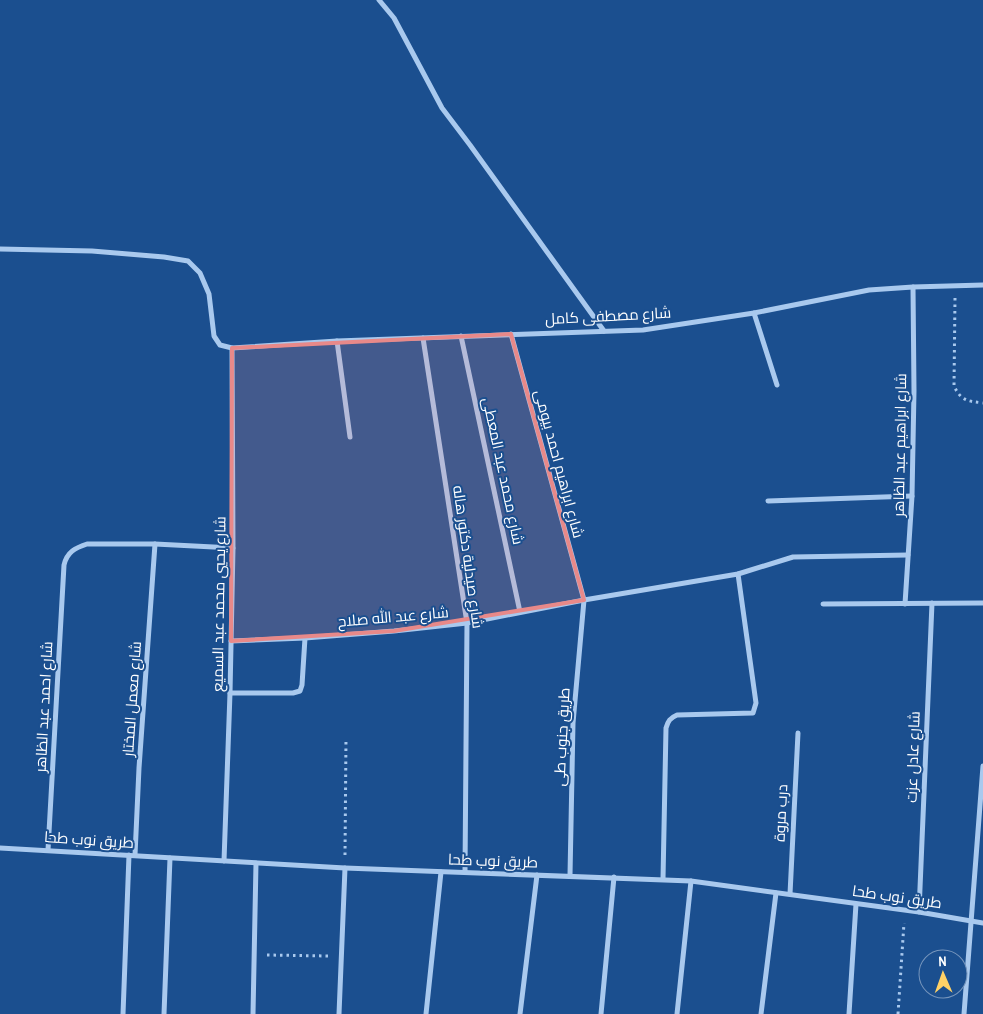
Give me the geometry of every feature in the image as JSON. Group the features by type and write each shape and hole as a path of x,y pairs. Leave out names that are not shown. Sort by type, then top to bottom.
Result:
{"street":[{"path":"378,0 394,18 442,108 604,331"},
{"path":"0,249 92,251 188,261 200,273 209,294 214,336 220,346 232,348"},
{"name":"شارع مصطفى كامل","path":"232,348 337,341 644,330 754,313 869,290 983,286"},
{"name":"شارع ابراهيم عبد الظاهر","path":"904,604 912,496 914,392 913,287"},
{"path":"754,313 778,385"},
{"name":"شارع ابراهيم احمد بيومى","path":"511,334 584,600"},
{"name":"شارع محمد عبد المعطى","path":"461,336 520,612"},
{"name":"شارع صيدلية دكتور هاله","path":"423,338 467,622 465,872"},
{"path":"337,341 350,437"},
{"name":"شارع يحيي محمد عبد السميع","path":"224,861 233,548 232,348"},
{"path":"768,501 912,496"},
{"name":"شارع احمد عبد الظاهر","path":"48,850 66,556 87,544 155,544"},
{"path":"155,544 233,548"},
{"name":"شارع معمل المختار","path":"135,855 139,768 155,544"},
{"name":"شارع عبد الله صلاح","path":"231,641 305,638 394,631 467,622 738,574 793,557 908,555"},
{"path":"663,879 666,728 671,718 678,715 753,713 756,709 738,574"},
{"name":"طريق جنوب طى","path":"570,876 573,723 584,600"},
{"name":"شارع عادل عزت","path":"919,912 932,603"},
{"path":"823,604 983,603"},
{"path":"230,693 294,693 300,691 305,638"},
{"name":"درب مروة","path":"790,894 798,733"},
{"path":"964,1014 983,766"},
{"name":"طريق نوب طحا","path":"0,848 345,868 691,881 919,912 983,923"},
{"path":"123,1014 129,855"},
{"path":"164,1014 170,858"},
{"path":"253,1014 256,863"},
{"path":"339,1014 345,868"},
{"path":"426,1014 441,872"},
{"path":"520,1014 537,875"},
{"path":"601,1014 614,877"},
{"path":"677,1014 691,881"},
{"path":"761,1014 776,893"},
{"path":"849,1014 856,904"}],"path":[{"path":"955,287 954,386 958,395 969,402 983,403"},
{"path":"345,868 346,738"},
{"path":"898,1014 905,910"},
{"path":"254,954 342,956"}],"highlighted area":[{"path":"511,334 584,600 394,631 231,641 232,348"}]}
